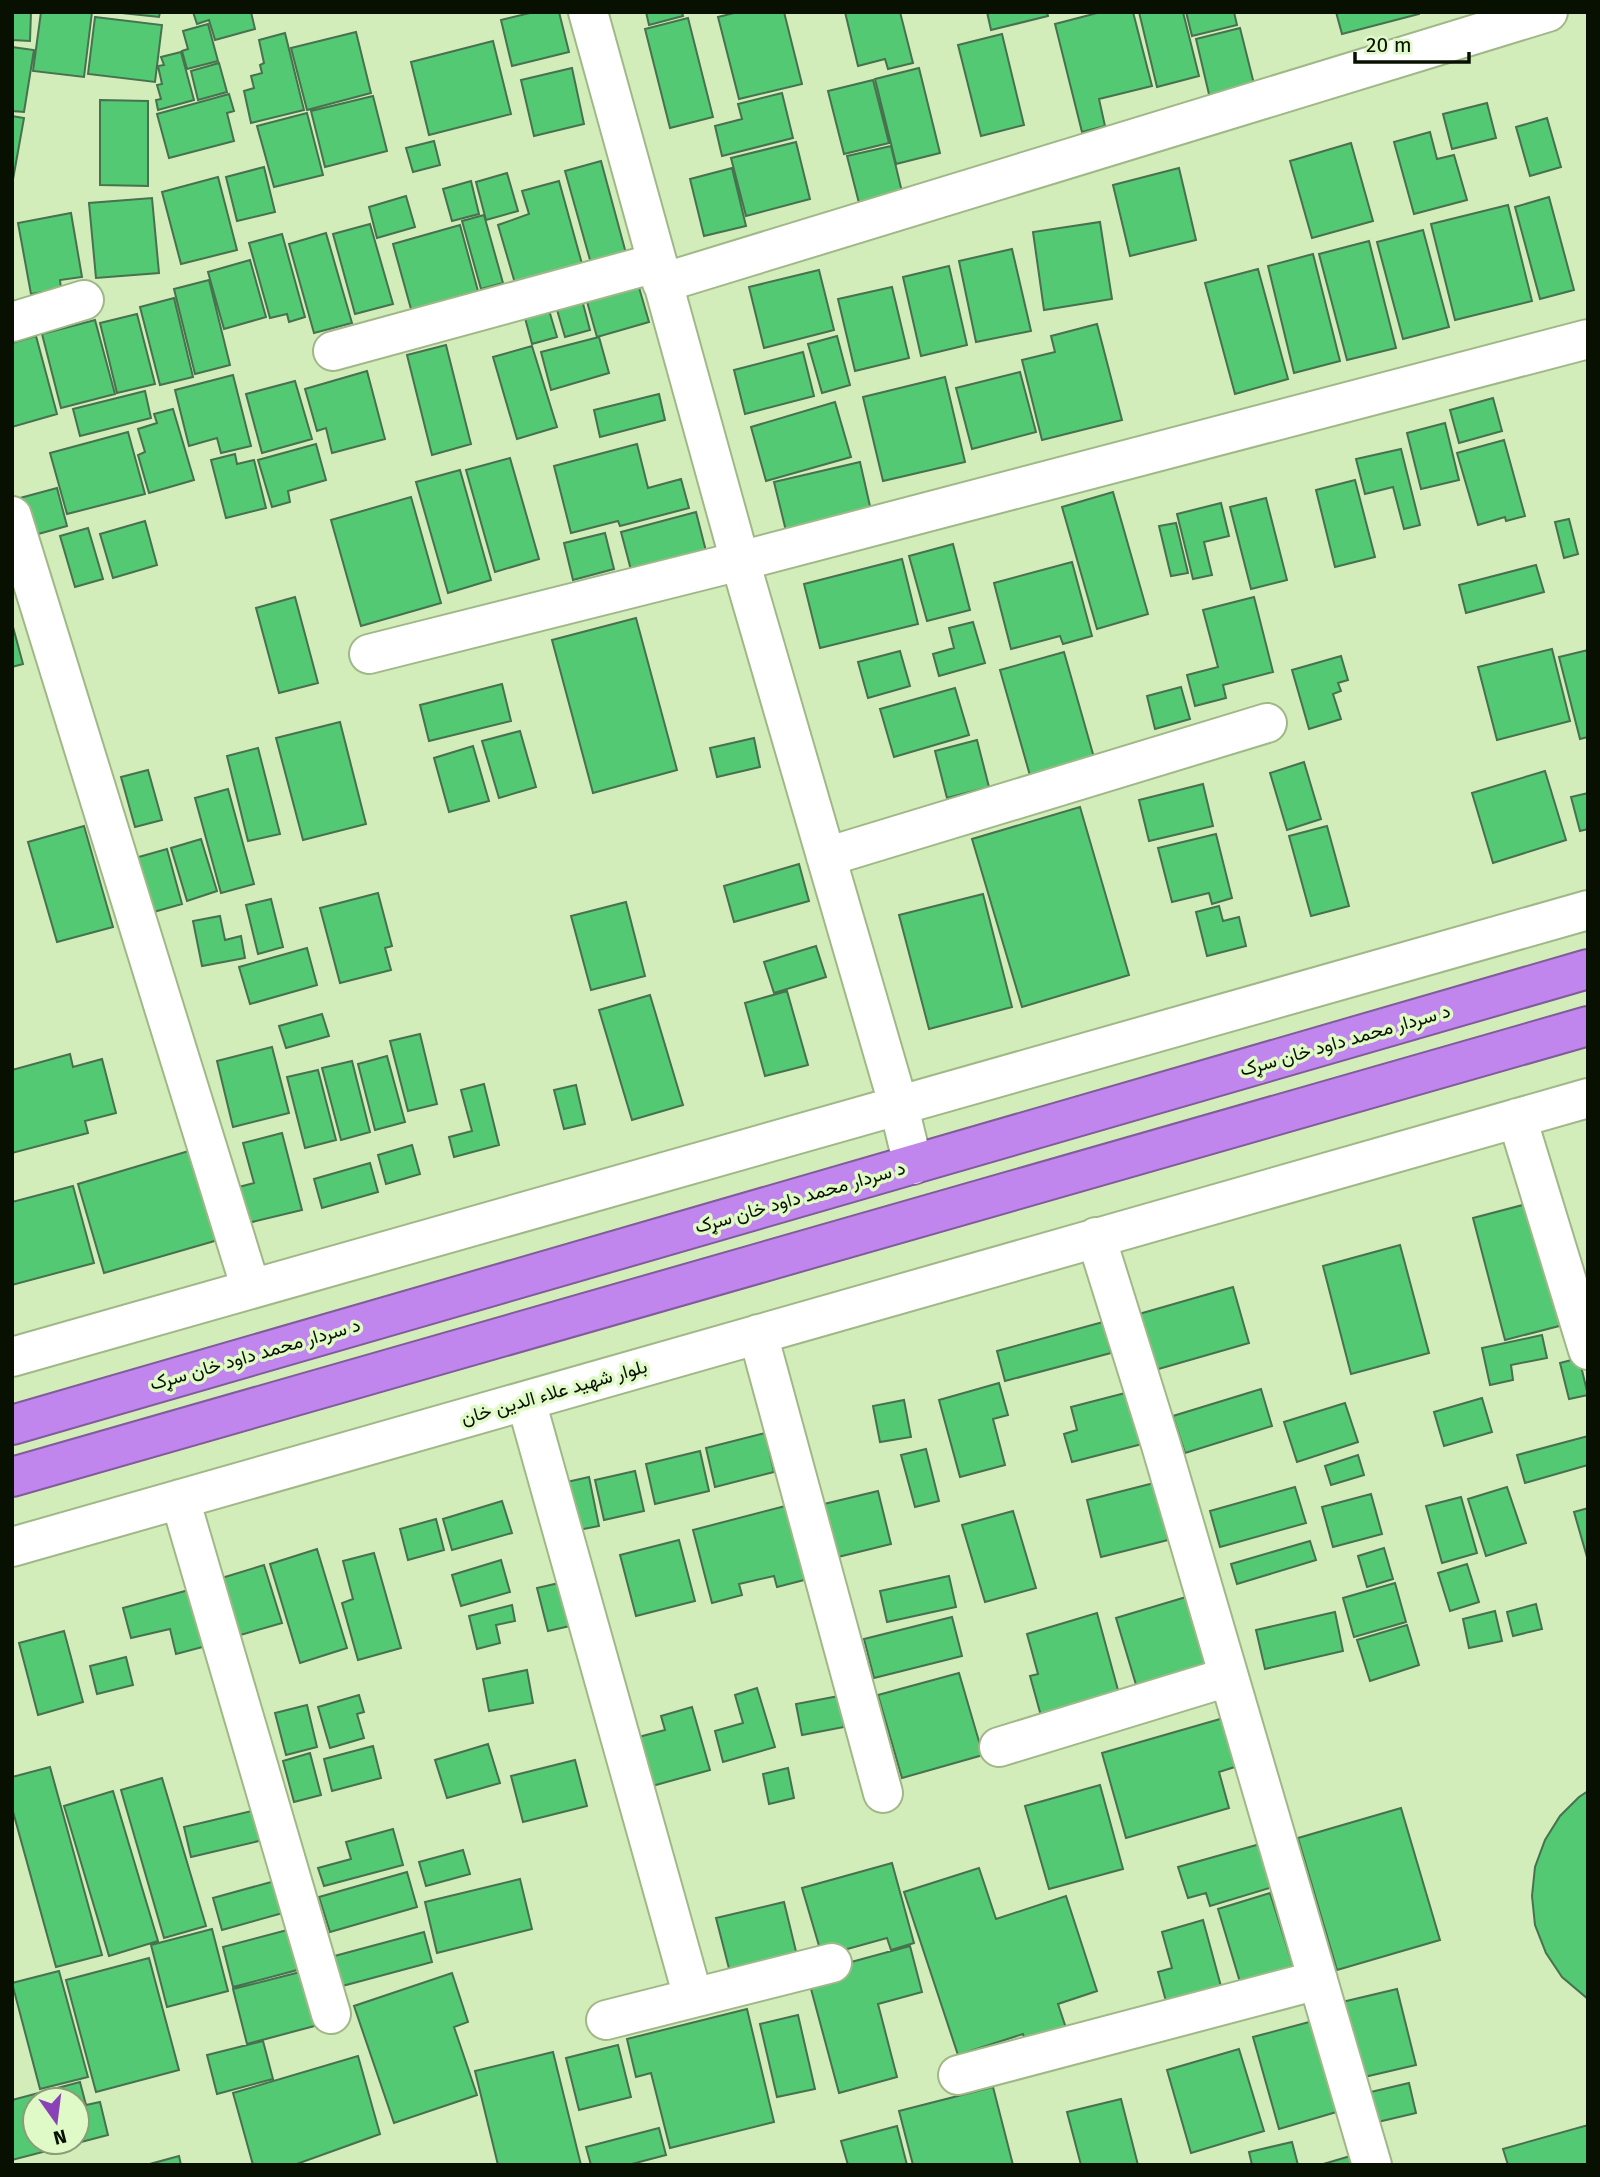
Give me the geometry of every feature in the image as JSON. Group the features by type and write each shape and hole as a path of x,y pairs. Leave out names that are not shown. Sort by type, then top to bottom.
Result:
{"highway":[{"name":"د سردار محمد داود خان سړک","path":"12,1424 1588,969"},
{"path":"12,1477 1588,1026"}],"street":[{"path":"588,12 740,561 899,1107 913,1165"},
{"path":"333,351 659,273 1548,12"},
{"path":"12,322 84,300"},
{"path":"369,654 740,561 1588,339"},
{"path":"12,516 251,1289"},
{"path":"826,857 1267,723"},
{"path":"12,1357 1588,910"},
{"path":"1372,2165 1161,1445 1096,1237 1588,1098"},
{"path":"1517,1118 1588,1350"},
{"name":"بلوار شهید علاء الدین خان","path":"12,1547 1096,1237"},
{"path":"758,1334 883,1793"},
{"path":"526,1401 693,1997"},
{"path":"180,1499 331,2014"},
{"path":"999,1747 1228,1676"},
{"path":"606,2020 832,1963"},
{"path":"958,2075 1318,1980"}],"building":[{"path":"12,12 31,12 30,41 12,40"},
{"path":"41,12 92,12 84,77 33,71"},
{"path":"112,12 160,12 159,17"},
{"path":"193,12 251,12 255,29 215,40 209,20 197,24"},
{"path":"534,12 559,12 569,52 512,66 501,20"},
{"path":"646,12 682,12 683,16 649,25"},
{"path":"738,12 784,12 802,84 739,99 718,17"},
{"path":"845,12 900,12 913,63 888,69 885,59 858,66"},
{"path":"987,12 1047,12 1048,16 991,30"},
{"path":"1101,12 1133,12 1152,86 1099,99 1105,126 1082,132 1055,24"},
{"path":"1139,12 1183,12 1199,76 1157,87"},
{"path":"1186,12 1234,12 1237,25 1192,36"},
{"path":"1336,12 1419,12 1419,14 1342,34"},
{"path":"95,17 162,25 155,82 88,74"},
{"path":"688,18 713,117 670,128 645,29"},
{"path":"208,24 218,61 187,69 182,51 188,49 183,31"},
{"path":"1240,28 1257,96 1212,107 1196,39"},
{"path":"356,32 371,93 307,110 291,48"},
{"path":"285,33 304,110 251,123 244,91 254,88 251,76 262,73 260,65 264,63 259,40"},
{"path":"1002,34 1024,125 981,136 958,45"},
{"path":"493,41 511,114 429,135 411,62"},
{"path":"12,47 34,50 24,112 12,111"},
{"path":"181,52 194,100 158,110 156,100 161,99 157,85 162,84 158,66 164,65 161,57"},
{"path":"219,63 227,92 198,100 191,71"},
{"path":"572,68 584,124 534,136 521,80"},
{"path":"919,68 940,153 896,164 875,79"},
{"path":"873,80 889,143 844,154 828,91"},
{"path":"782,93 793,138 722,156 715,126 742,119 738,104"},
{"path":"229,94 234,111 227,113 234,141 169,158 157,114"},
{"path":"373,96 387,151 325,167 311,111"},
{"path":"100,100 148,101 148,186 100,185"},
{"path":"1487,103 1496,138 1452,149 1443,114"},
{"path":"307,113 323,175 274,187 257,126"},
{"path":"12,116 24,118 12,185"},
{"path":"1547,118 1561,167 1530,176 1516,127"},
{"path":"1430,132 1437,159 1454,155 1467,200 1414,214 1394,142"},
{"path":"434,141 440,165 413,172 406,148"},
{"path":"796,142 810,199 746,216 731,158"},
{"path":"1351,143 1373,221 1312,238 1290,161"},
{"path":"891,146 902,192 859,203 847,156"},
{"path":"601,161 627,257 592,267 565,171"},
{"path":"264,167 275,212 237,221 226,177"},
{"path":"732,168 746,226 704,236 690,179"},
{"path":"1179,168 1196,240 1130,256 1113,185"},
{"path":"507,173 518,211 486,220 476,182"},
{"path":"218,177 237,250 181,264 162,192"},
{"path":"471,181 479,214 452,221 443,189"},
{"path":"559,181 584,271 517,290 498,225 529,214 522,191"},
{"path":"406,196 415,227 377,238 369,207"},
{"path":"1549,197 1574,290 1540,299 1515,207"},
{"path":"152,198 159,273 96,278 89,203"},
{"path":"1508,205 1532,301 1455,320 1431,224"},
{"path":"71,213 82,277 60,280 61,289 31,294 18,223"},
{"path":"484,215 503,283 481,289 462,221"},
{"path":"1100,222 1112,299 1044,310 1033,232"},
{"path":"370,224 393,304 355,314 333,234"},
{"path":"460,225 478,291 443,301 414,320 393,244"},
{"path":"1423,230 1449,327 1403,339 1377,242"},
{"path":"326,233 352,323 314,333 289,244"},
{"path":"282,234 305,317 289,322 287,314 270,318 249,243"},
{"path":"1369,241 1396,348 1347,360 1319,254"},
{"path":"1012,249 1031,331 976,342 959,261"},
{"path":"1313,254 1340,361 1294,373 1268,266"},
{"path":"250,260 266,317 224,329 208,272"},
{"path":"949,266 967,345 921,356 903,277"},
{"path":"1258,269 1288,379 1235,394 1205,283"},
{"path":"819,270 834,330 764,348 749,287"},
{"path":"636,277 649,322 597,337 584,291"},
{"path":"209,280 230,365 195,374 174,289"},
{"path":"892,287 909,358 855,371 838,299"},
{"path":"581,296 590,330 565,337 555,303"},
{"path":"174,298 193,377 160,385 140,307"},
{"path":"546,300 557,337 532,344 522,307"},
{"path":"137,314 155,384 117,393 100,323"},
{"path":"95,320 115,394 61,408 42,334"},
{"path":"1097,324 1122,420 1042,440 1022,360 1055,352 1051,336"},
{"path":"36,336 57,414 12,427 12,343"},
{"path":"837,336 850,385 822,393 808,344"},
{"path":"599,337 609,373 551,390 541,352"},
{"path":"446,345 471,444 432,455 407,355"},
{"path":"532,346 557,427 517,439 493,357"},
{"path":"803,352 814,396 745,414 734,370"},
{"path":"367,371 385,439 332,453 326,428 317,431 305,389"},
{"path":"1020,372 1036,432 972,449 956,388"},
{"path":"233,375 251,446 221,453 217,438 189,446 175,390"},
{"path":"945,377 965,462 883,481 863,397"},
{"path":"295,381 312,439 262,453 246,394"},
{"path":"145,391 151,418 80,436 73,409"},
{"path":"659,394 665,420 600,437 594,410"},
{"path":"1493,398 1502,431 1459,443 1450,410"},
{"path":"835,402 851,457 766,481 751,427"},
{"path":"173,409 194,480 149,493 138,455 145,452 138,429 157,423 154,414"},
{"path":"1445,423 1459,480 1421,489 1407,433"},
{"path":"128,432 145,494 67,514 50,453"},
{"path":"1504,440 1525,516 1506,521 1505,517 1478,525 1457,453"},
{"path":"316,444 326,480 288,491 290,502 272,507 258,460"},
{"path":"637,444 648,488 681,479 689,508 620,526 618,521 571,533 554,466"},
{"path":"1401,449 1420,525 1404,529 1393,487 1365,494 1356,459"},
{"path":"235,454 237,464 254,460 266,508 226,518 211,460"},
{"path":"510,458 539,559 495,572 466,470"},
{"path":"860,462 872,515 787,535 774,482"},
{"path":"460,470 491,580 448,593 416,482"},
{"path":"1355,480 1375,557 1335,567 1316,490"},
{"path":"57,488 67,526 31,536 20,498"},
{"path":"1113,492 1148,614 1097,629 1062,507"},
{"path":"411,497 441,603 361,626 331,520"},
{"path":"1266,498 1287,580 1251,589 1230,507"},
{"path":"1221,503 1229,536 1204,542 1212,575 1193,579 1177,514"},
{"path":"696,512 706,551 631,570 621,532"},
{"path":"1569,519 1578,554 1564,558 1555,522"},
{"path":"145,521 157,565 113,578 100,534"},
{"path":"1176,523 1188,573 1171,576 1159,526"},
{"path":"88,528 103,579 75,587 60,536"},
{"path":"605,533 614,569 573,580 564,543"},
{"path":"953,544 970,610 927,621 909,556"},
{"path":"902,559 918,624 820,648 804,584"},
{"path":"1072,562 1092,636 1063,644 1060,636 1011,649 994,583"},
{"path":"1536,565 1544,592 1466,613 1459,585"},
{"path":"295,597 318,683 279,693 256,608"},
{"path":"1254,597 1273,672 1223,685 1226,698 1195,706 1187,675 1218,667 1203,610"},
{"path":"636,618 677,770 593,793 552,640"},
{"path":"973,622 985,663 939,676 933,654 954,648 949,628"},
{"path":"12,628 23,664 12,667"},
{"path":"1552,649 1570,721 1497,740 1478,667"},
{"path":"1588,650 1588,737 1580,739 1559,657"},
{"path":"900,651 910,686 868,698 858,662"},
{"path":"1064,652 1095,761 1031,779 1000,670"},
{"path":"1341,656 1348,680 1338,683 1341,691 1333,694 1341,719 1309,729 1292,670"},
{"path":"502,684 511,721 429,741 420,705"},
{"path":"1181,687 1190,719 1155,729 1147,696"},
{"path":"955,688 969,735 894,757 880,709"},
{"path":"340,722 366,824 303,840 276,738"},
{"path":"520,731 536,787 499,798 482,741"},
{"path":"754,738 760,767 717,777 710,748"},
{"path":"977,740 989,787 947,798 935,751"},
{"path":"473,746 489,801 449,812 434,758"},
{"path":"258,748 280,834 248,841 227,756"},
{"path":"1304,762 1321,819 1287,830 1270,773"},
{"path":"148,770 162,820 135,827 121,777"},
{"path":"1545,771 1566,840 1493,863 1472,793"},
{"path":"1203,784 1213,826 1149,841 1139,800"},
{"path":"228,789 254,884 221,893 195,798"},
{"path":"1588,793 1588,829 1580,831 1571,797"},
{"path":"1080,807 1129,975 1022,1007 972,839"},
{"path":"84,826 113,927 57,942 28,842"},
{"path":"1327,826 1349,906 1311,916 1289,836"},
{"path":"1216,834 1232,898 1212,904 1209,893 1172,902 1158,848"},
{"path":"201,839 217,891 187,901 171,848"},
{"path":"167,849 182,904 143,915 128,860"},
{"path":"799,864 809,901 734,922 724,886"},
{"path":"378,893 392,946 385,948 391,970 340,983 320,908"},
{"path":"983,894 1012,1007 929,1029 899,915"},
{"path":"271,899 283,947 258,954 246,905"},
{"path":"626,902 645,976 591,990 571,916"},
{"path":"1219,906 1223,921 1239,917 1246,946 1207,956 1196,912"},
{"path":"220,916 225,940 241,936 245,958 202,966 193,921"},
{"path":"816,946 826,977 774,993 764,962"},
{"path":"307,948 317,985 250,1004 239,967"},
{"path":"787,991 808,1065 765,1076 745,1003"},
{"path":"650,995 683,1105 632,1120 599,1010"},
{"path":"322,1014 329,1036 286,1048 279,1026"},
{"path":"420,1034 437,1104 408,1111 390,1041"},
{"path":"272,1047 289,1113 233,1127 217,1061"},
{"path":"70,1054 73,1067 102,1059 116,1113 85,1121 88,1133 12,1153 12,1070"},
{"path":"387,1056 405,1122 375,1130 358,1064"},
{"path":"352,1061 370,1132 341,1140 322,1068"},
{"path":"318,1070 336,1140 305,1148 287,1077"},
{"path":"484,1084 499,1145 454,1157 449,1137 472,1131 461,1090"},
{"path":"576,1085 585,1124 564,1129 554,1090"},
{"path":"282,1133 302,1210 244,1224 235,1188 254,1183 243,1143"},
{"path":"412,1145 420,1174 386,1184 378,1155"},
{"path":"192,1150 218,1240 104,1273 78,1184"},
{"path":"370,1163 378,1192 322,1208 314,1179"},
{"path":"73,1186 94,1263 12,1285 12,1202"},
{"path":"1534,1202 1567,1324 1505,1340 1473,1218"},
{"path":"1400,1245 1429,1353 1351,1374 1323,1266"},
{"path":"1233,1287 1249,1343 1148,1372 1132,1316"},
{"path":"1103,1322 1111,1353 1005,1381 997,1351"},
{"path":"1542,1335 1547,1358 1511,1365 1513,1380 1490,1385 1482,1348"},
{"path":"1579,1358 1588,1395 1569,1399 1560,1363"},
{"path":"999,1383 1008,1415 993,1419 1005,1465 960,1477 939,1400"},
{"path":"1261,1389 1272,1426 1185,1453 1173,1416"},
{"path":"1133,1391 1146,1443 1072,1462 1064,1434 1077,1430 1071,1407"},
{"path":"1482,1398 1492,1432 1444,1446 1434,1412"},
{"path":"904,1400 911,1437 880,1442 873,1406"},
{"path":"1345,1403 1358,1442 1297,1462 1284,1422"},
{"path":"765,1433 774,1472 715,1487 706,1448"},
{"path":"1588,1436 1588,1465 1525,1483 1517,1455"},
{"path":"926,1449 939,1501 915,1507 901,1455"},
{"path":"700,1451 709,1491 655,1504 646,1464"},
{"path":"1358,1455 1364,1475 1331,1485 1325,1466"},
{"path":"635,1471 644,1511 604,1520 595,1480"},
{"path":"589,1477 599,1526 568,1532 558,1484"},
{"path":"1154,1483 1168,1540 1101,1557 1087,1500"},
{"path":"1295,1487 1306,1523 1220,1547 1210,1511"},
{"path":"1507,1487 1526,1543 1486,1556 1468,1499"},
{"path":"878,1491 891,1544 838,1557 824,1504"},
{"path":"1371,1494 1382,1534 1333,1547 1322,1507"},
{"path":"1461,1497 1477,1553 1442,1563 1426,1506"},
{"path":"502,1501 512,1533 452,1550 443,1519"},
{"path":"793,1504 812,1578 777,1587 774,1576 739,1584 742,1595 712,1603 693,1530"},
{"path":"1588,1508 1588,1557 1587,1557 1574,1512"},
{"path":"1013,1511 1036,1588 985,1602 962,1525"},
{"path":"436,1519 444,1550 408,1560 400,1529"},
{"path":"679,1540 695,1601 636,1616 620,1555"},
{"path":"1310,1541 1316,1560 1237,1584 1231,1564"},
{"path":"1384,1548 1393,1579 1367,1587 1358,1556"},
{"path":"317,1549 347,1648 300,1663 270,1564"},
{"path":"374,1553 401,1648 358,1660 342,1603 353,1599 343,1561"},
{"path":"501,1560 510,1592 461,1606 452,1575"},
{"path":"1467,1564 1479,1602 1450,1611 1438,1573"},
{"path":"264,1565 282,1623 230,1638 212,1581"},
{"path":"949,1576 956,1607 887,1622 880,1591"},
{"path":"559,1583 570,1626 548,1631 537,1588"},
{"path":"1395,1583 1406,1622 1354,1637 1343,1598"},
{"path":"196,1588 210,1645 176,1654 170,1629 131,1638 123,1608"},
{"path":"1186,1597 1207,1667 1137,1688 1116,1618"},
{"path":"1536,1604 1542,1629 1513,1636 1507,1612"},
{"path":"512,1605 515,1621 496,1625 500,1643 477,1649 469,1616"},
{"path":"1495,1611 1502,1641 1469,1648 1463,1619"},
{"path":"1335,1612 1343,1651 1265,1669 1256,1630"},
{"path":"1097,1613 1121,1701 1043,1723 1030,1676 1038,1674 1027,1634"},
{"path":"952,1617 962,1656 874,1678 864,1639"},
{"path":"1407,1625 1419,1665 1370,1681 1357,1640"},
{"path":"64,1631 83,1702 38,1715 19,1643"},
{"path":"126,1657 133,1685 97,1694 90,1666"},
{"path":"527,1670 533,1703 489,1711 483,1679"},
{"path":"959,1673 983,1755 902,1778 878,1695"},
{"path":"757,1688 775,1747 723,1762 715,1731 743,1723 735,1695"},
{"path":"359,1695 364,1712 357,1714 364,1738 330,1748 318,1707"},
{"path":"839,1696 844,1727 802,1735 796,1704"},
{"path":"307,1705 317,1747 286,1755 275,1713"},
{"path":"692,1707 710,1770 645,1788 631,1739 665,1730 661,1716"},
{"path":"1227,1717 1241,1765 1219,1772 1229,1808 1126,1838 1102,1753"},
{"path":"488,1744 500,1783 447,1798 435,1760"},
{"path":"373,1746 381,1778 332,1791 324,1759"},
{"path":"310,1753 321,1795 294,1802 283,1761"},
{"path":"575,1760 587,1806 523,1822 511,1776"},
{"path":"50,1767 102,1955 56,1967 12,1808 12,1777"},
{"path":"788,1768 794,1798 769,1804 763,1774"},
{"path":"162,1778 206,1926 164,1938 121,1790"},
{"path":"1100,1785 1123,1869 1049,1889 1025,1806"},
{"path":"113,1791 158,1941 109,1956 64,1806"},
{"path":"1588,1791 1588,1999 1562,1977 1546,1953 1535,1925 1532,1896 1535,1867 1545,1840 1560,1816"},
{"path":"1401,1808 1440,1940 1337,1970 1298,1838"},
{"path":"256,1810 263,1840 191,1857 184,1827"},
{"path":"393,1829 403,1865 324,1886 318,1868 351,1859 346,1842"},
{"path":"1260,1844 1273,1887 1210,1906 1206,1893 1188,1898 1178,1867"},
{"path":"463,1850 470,1874 426,1886 419,1862"},
{"path":"892,1863 914,1943 891,1950 887,1938 822,1956 802,1888"},
{"path":"979,1868 996,1919 1066,1896 1097,1991 1058,2004 1068,2034 1027,2047 1023,2034 958,2055 904,1892"},
{"path":"407,1872 417,1907 330,1932 319,1897"},
{"path":"282,1879 290,1911 222,1930 213,1898"},
{"path":"520,1879 532,1929 437,1953 425,1902"},
{"path":"1270,1893 1293,1966 1240,1982 1218,1909"},
{"path":"784,1902 800,1968 733,1984 716,1918"},
{"path":"1203,1920 1222,1990 1167,2005 1158,1972 1172,1968 1162,1932"},
{"path":"295,1928 305,1968 233,1987 223,1947"},
{"path":"212,1929 228,1991 167,2007 151,1945"},
{"path":"424,1932 432,1962 335,1988 327,1958"},
{"path":"910,1946 922,1992 878,2004 897,2077 839,2093 807,1974"},
{"path":"149,1958 179,2070 96,2092 66,1980"},
{"path":"308,1970 322,2024 247,2044 233,1989"},
{"path":"59,1971 88,2077 52,2086 39,2086 12,1983"},
{"path":"452,1973 468,2022 454,2027 477,2095 394,2123 354,2006"},
{"path":"1397,1989 1416,2065 1360,2078 1342,2002"},
{"path":"747,2009 774,2122 670,2148 651,2073 636,2077 627,2039"},
{"path":"798,2015 815,2089 777,2097 760,2024"},
{"path":"1324,2018 1350,2108 1279,2129 1253,2037"},
{"path":"263,2041 273,2079 217,2094 207,2055"},
{"path":"618,2045 631,2097 579,2110 566,2058"},
{"path":"1239,2049 1264,2131 1191,2153 1167,2070"},
{"path":"553,2052 581,2165 498,2165 475,2071"},
{"path":"358,2056 380,2134 294,2165 253,2165 233,2093"},
{"path":"80,2082 81,2086 65,2086"},
{"path":"1409,2083 1416,2113 1365,2125 1358,2095"},
{"path":"993,2087 1013,2165 913,2165 899,2111"},
{"path":"21,2098 21,2156 27,2156 12,2160 12,2100"},
{"path":"1121,2099 1138,2165 1081,2165 1067,2112"},
{"path":"100,2102 108,2135 91,2139 91,2104"},
{"path":"1588,2125 1588,2165 1508,2165 1503,2149"},
{"path":"897,2126 907,2165 848,2165 841,2141"},
{"path":"659,2128 666,2155 628,2165 591,2165 586,2147"},
{"path":"1292,2142 1298,2165 1252,2165 1249,2152"},
{"path":"1357,2154 1360,2165 1320,2165"},
{"path":"179,2156 181,2165 146,2165"}]}
